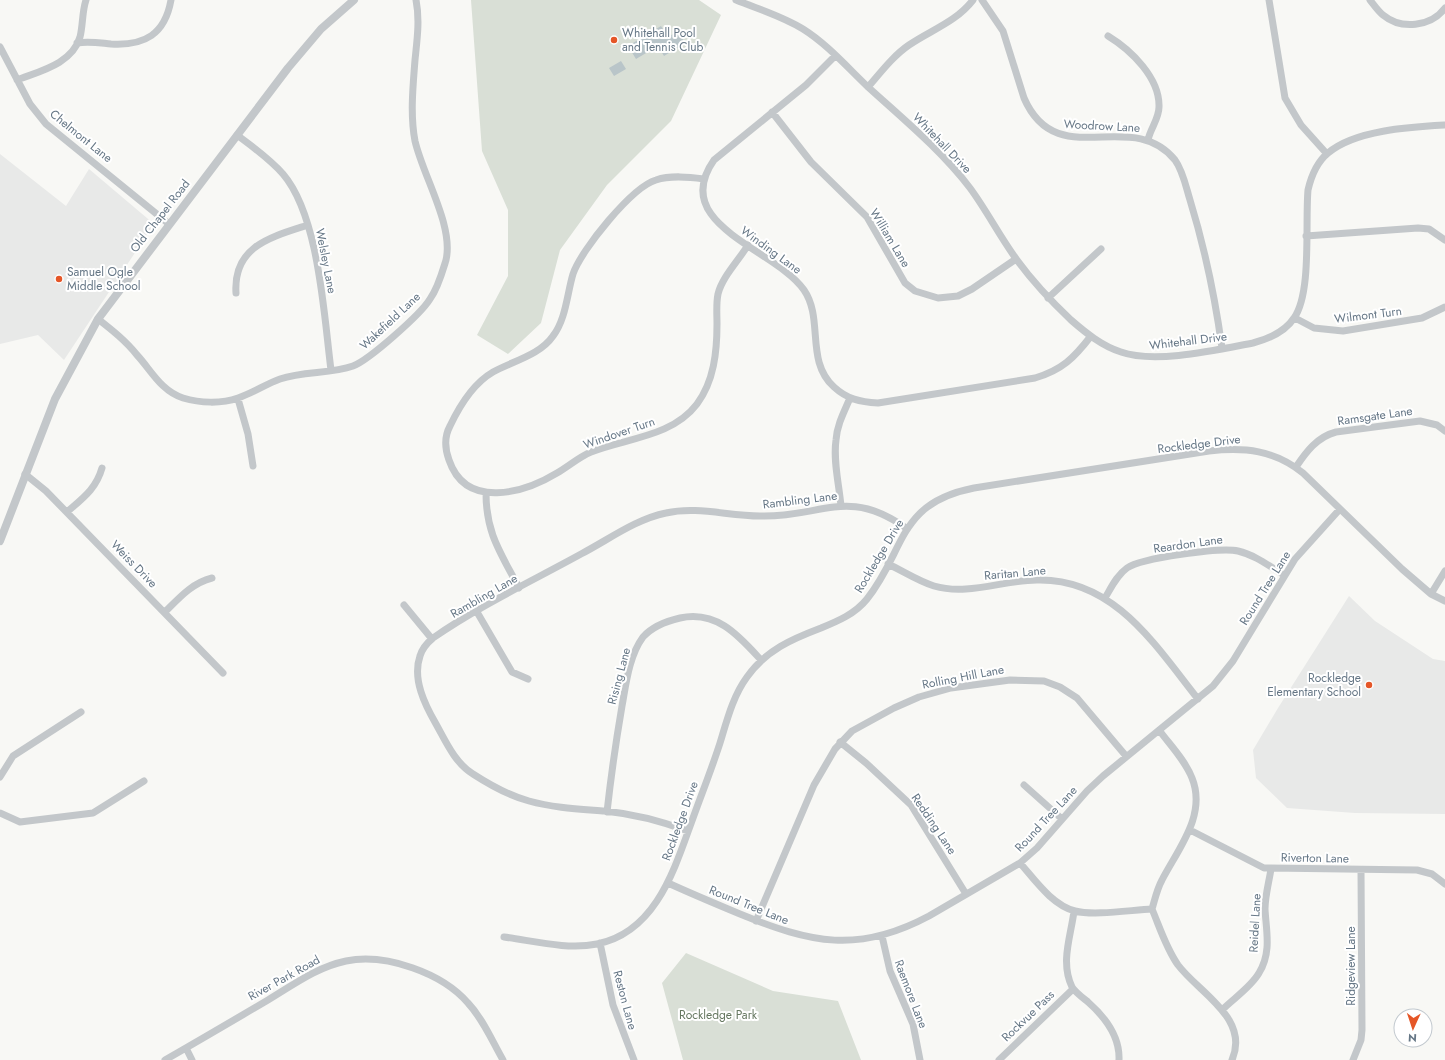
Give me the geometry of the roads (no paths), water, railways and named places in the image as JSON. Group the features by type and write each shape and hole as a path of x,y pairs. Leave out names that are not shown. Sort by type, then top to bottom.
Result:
{"street":[{"path":"17,80 60,62 70,53 77,43 86,0"},
{"path":"77,43 88,42 130,44 144,41 156,32 162,25 167,16 171,0"},
{"name":"Old Chapel Road","path":"0,541 60,388 98,319 306,46 330,20 354,0"},
{"name":"Wakefield Lane","path":"98,319 124,341 160,383 175,395 204,402 238,398 292,375 355,366 365,360 422,309 435,291 446,260 447,251 445,228 424,172 414,132 413,97 419,17 416,0"},
{"name":"Whitehall Drive","path":"736,0 778,16 797,26 835,56 958,174 981,205 1016,259 1048,298 1091,336 1106,346 1120,352 1143,357 1168,356 1266,340 1283,329 1295,318 1304,294 1307,198 1310,180 1319,163 1327,154 1339,145 1366,136 1411,128 1445,125"},
{"path":"868,87 897,55 913,43 954,20 966,10 973,0"},
{"name":"Woodrow Lane","path":"982,0 1003,31 1028,109 1042,126 1064,136 1133,138 1148,140 1169,154 1178,164 1202,238 1215,301 1222,348"},
{"path":"1269,0 1285,98 1301,125 1327,154"},
{"path":"1370,0 1386,17 1407,24 1429,21 1445,8"},
{"path":"1108,36 1126,48 1144,69 1155,88 1159,107 1148,140"},
{"name":"Chelmont Lane","path":"0,47 30,104 46,124 169,224"},
{"name":"Winding Lane","path":"835,56 806,85 714,160 707,169 704,179 703,192 706,204 713,218 722,228 787,273 805,291 811,308 819,364 831,384 850,398 865,403 889,402 1036,378 1056,370 1069,362 1091,336"},
{"name":"William Lane","path":"772,112 811,162 867,217 905,283 915,291 938,298 958,296 972,289 1016,259"},
{"name":"Welsley Lane","path":"237,135 284,175 293,189 308,225 317,263 331,370"},
{"name":"Windover Turn","path":"704,179 687,177 658,179 639,190 592,242 579,261 559,324 552,338 535,352 490,374 476,387 461,406 448,431 446,442 448,458 456,474 463,482 486,493 510,492 547,479 590,453 662,430 674,424 690,412 703,394 712,376 716,344 719,291 748,245"},
{"path":"236,293 235,280 238,268 252,249 272,237 308,225"},
{"path":"1306,236 1418,228 1429,229 1445,240"},
{"path":"1048,298 1101,249"},
{"name":"Wilmont Turn","path":"1295,318 1314,328 1343,331 1422,318 1445,307"},
{"path":"238,398 248,434 253,466"},
{"path":"841,506 835,455 836,440 838,429 850,398"},
{"name":"Ramsgate Lane","path":"1296,467 1315,443 1329,434 1336,432 1420,421 1437,425 1445,431"},
{"name":"Rockledge Drive","path":"504,937 574,946 600,943 626,932 641,922 655,905 668,883 688,832 730,711 740,688 761,660 779,647 842,619 859,608 873,592 906,528 931,504 940,498 959,491 1209,451 1250,449 1279,457 1296,467 1402,569 1431,594 1445,601"},
{"path":"68,512 94,487 99,480 102,468"},
{"name":"Weiss Drive","path":"25,474 68,512 223,673"},
{"path":"486,493 489,526 493,538 519,588"},
{"name":"Rambling Lane","path":"688,832 648,819 607,812 571,809 524,800 493,786 464,768 456,758 431,715 418,679 420,655 432,639 477,612 637,524 663,514 682,510 697,510 762,517 841,506 878,511 906,528"},
{"name":"Round Tree Lane","path":"668,883 756,921 798,936 822,940 859,940 882,936 915,924 1020,863 1037,848 1087,791 1126,756 1213,686 1233,661 1295,559 1340,508"},
{"name":"Reardon Lane","path":"1105,598 1119,576 1133,565 1212,551 1230,550 1242,552 1258,559 1284,575"},
{"name":"Raritan Lane","path":"888,564 930,585 941,588 966,589 1025,580 1050,580 1074,584 1105,598 1136,624 1198,699"},
{"path":"1431,594 1445,571"},
{"path":"165,612 201,581 212,578"},
{"path":"404,605 432,639"},
{"path":"477,612 512,672 528,679"},
{"name":"Rising Lane","path":"607,812 612,765 625,688 635,652 644,636 667,621 691,616 705,618 719,622 732,629 761,660"},
{"name":"Rolling Hill Lane","path":"756,921 814,785 823,768 840,742 852,731 877,716 934,692 1002,680 1031,680 1051,684 1077,698 1126,756"},
{"path":"0,777 13,756 81,712"},
{"path":"1159,730 1186,765 1195,784 1197,803 1190,830 1162,879 1152,909 1165,940 1178,964 1222,1010 1231,1022 1235,1032 1236,1044 1232,1060"},
{"name":"Redding Lane","path":"840,742 866,763 911,805 966,894"},
{"path":"0,813 20,822 93,813 144,781"},
{"path":"1024,785 1062,819"},
{"name":"Riverton Lane","path":"1190,830 1256,864 1271,869 1422,871 1432,874 1445,884"},
{"path":"1020,863 1054,900 1074,911 1089,913 1152,909"},
{"name":"Reidel Lane","path":"1222,1010 1250,984 1259,973 1264,963 1268,936 1265,907 1271,869"},
{"name":"Ridgeview Lane","path":"1353,1060 1361,1040 1362,1030 1361,870"},
{"path":"1074,911 1066,960 1073,989 1107,1022 1118,1044 1119,1060"},
{"name":"Raemore Lane","path":"882,936 890,971 913,1024 920,1060"},
{"name":"Reston Lane","path":"600,943 613,1005 634,1060"},
{"name":"River Park Road","path":"165,1060 314,972 347,961 359,960 399,964 432,976 454,990 468,1003 503,1060"},
{"name":"Rockvue Pass","path":"999,1060 1073,989"},
{"path":"186,1048 192,1060"}],"place":[{"name":"Whitehall Pool and Tennis Club","path":"614,40"},
{"name":"Samuel Ogle Middle School","path":"59,279"},
{"name":"Rockledge Elementary School","path":"1369,685"}],"park label":[{"name":"Rockledge Park","path":"718,1015"}]}
